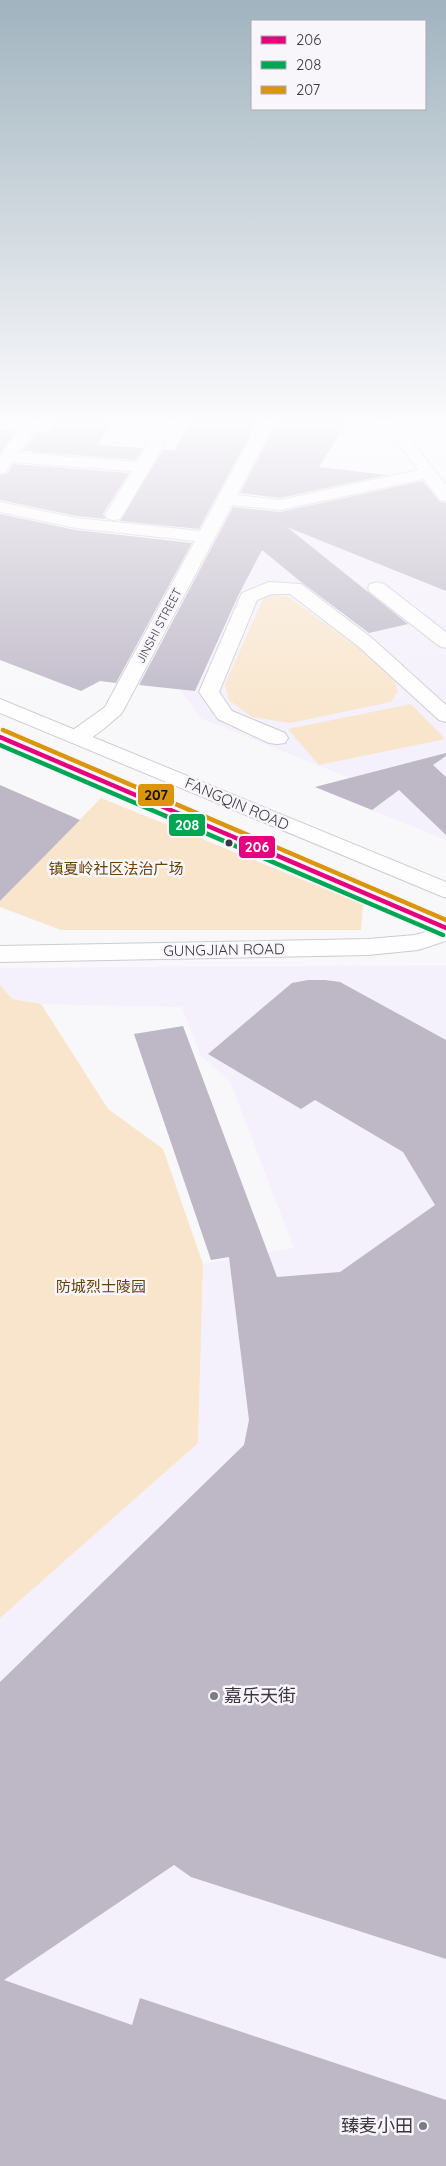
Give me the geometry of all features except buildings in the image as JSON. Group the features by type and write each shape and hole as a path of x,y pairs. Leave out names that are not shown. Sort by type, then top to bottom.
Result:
{"street":[{"path":"77,523 206,537"},
{"name":"JINSHI STREET","path":"78,737 113,711 214,523"},
{"path":"277,738 225,715 209,692 249,597 269,588 294,588 366,643 446,716"},
{"path":"377,588 446,642"},
{"name":"FANGQIN ROAD","path":"0,705 446,891"},
{"name":"FANGQIN ROAD","path":"0,737 446,928"},
{"name":"GUNGJIAN ROAD","path":"0,954 368,947 418,942 446,933"}],"shaded area":[{"path":"246,523 446,523 446,840 372,810 392,795 202,719 179,689 146,686 215,553"},
{"path":"446,965 446,2166 0,2166 0,1618 198,1443 203,1264 294,1248 230,1081 201,1056 182,1007 41,1004 12,999 0,985 0,968"}],"green space":[{"path":"276,595 289,597 391,672 398,691 391,702 290,723 252,717 229,700 225,684 263,599"},
{"path":"411,704 445,739 319,765 288,729"},
{"name":"镇夏岭社区法治广场","path":"101,798 363,904 361,930 61,930 0,907 0,901"},
{"name":"防城烈士陵园","path":"0,985 12,999 41,1004 108,1109 163,1149 203,1264 198,1443 0,1618"}],"transit line":[{"name":"207","path":"3,730 446,920"},
{"name":"206","path":"0,737 446,928"},
{"name":"208","path":"0,745 443,935"}],"place":[{"name":"嘉乐天街","path":"214,1696"},
{"name":"臻麦小田","path":"423,2126"}]}
